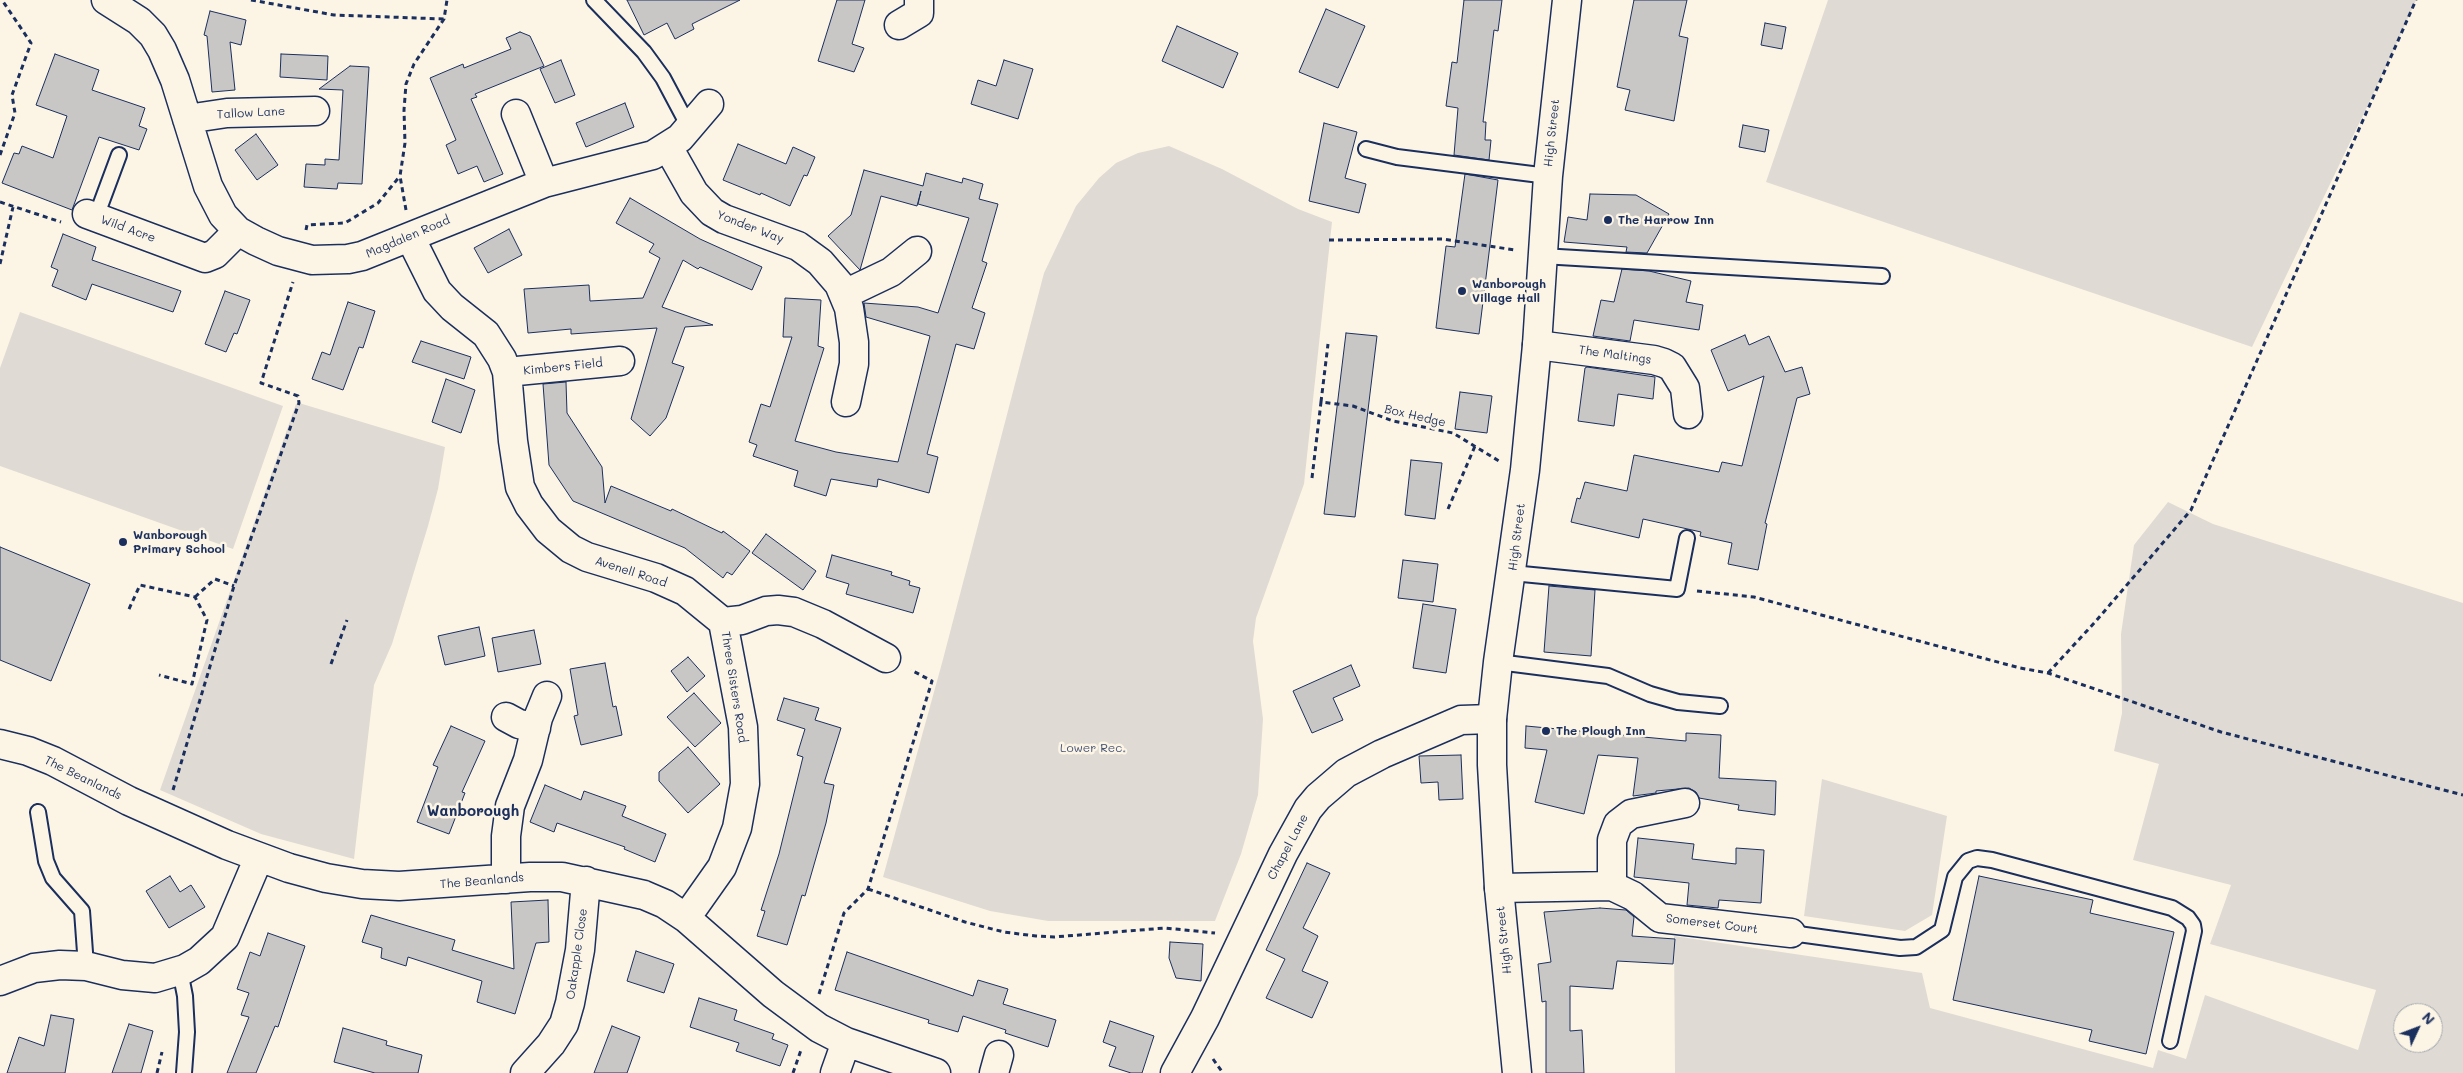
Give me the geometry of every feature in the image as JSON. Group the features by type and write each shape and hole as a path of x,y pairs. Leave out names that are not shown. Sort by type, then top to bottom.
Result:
{"street":[{"name":"Magdalen Road","path":"106,0 139,21 153,35 162,50 175,80 208,186 223,214 238,231 278,251 296,256 325,261 348,259 376,251 544,183 633,162 653,155 668,148 709,104"},
{"path":"899,25 919,13 919,0"},
{"name":"High Street","path":"1517,1073 1499,888 1492,766 1492,719 1498,662 1525,470 1537,345 1548,176 1567,0"},
{"name":"Tallow Lane","path":"187,118 227,113 315,111"},
{"path":"516,114 544,183"},
{"name":"Yonder Way","path":"668,148 694,193 712,212 724,219 784,240 810,253 832,275 845,294 854,342 854,364 846,402"},
{"name":"Wild Acre","path":"91,215 205,258 220,250 238,231"},
{"name":"Avenell Road","path":"410,236 437,291 452,307 486,334 502,358 507,372 513,441 520,486 529,505 548,530 572,549 587,557 656,578 685,591 723,622"},
{"path":"845,294 891,272 917,251"},
{"name":"The Maltings","path":"1537,345 1654,360 1664,363 1672,367 1686,388 1688,414"},
{"name":"Kimbers Field","path":"507,372 620,361"},
{"path":"723,622 742,620 766,611 794,612 823,624 886,658"},
{"name":"Three Sisters Road","path":"686,918 710,886 725,861 736,828 744,784 743,727 723,622"},
{"path":"506,879 509,813 528,760 547,696"},
{"path":"506,717 519,724 536,728"},
{"name":"Chapel Lane","path":"1175,1073 1205,1018 1242,938 1308,809 1331,784 1346,773 1382,754 1461,720 1492,719"},
{"name":"The Beanlands","path":"0,744 28,751 165,817 259,857 326,878 362,884 429,886 554,877 586,881 644,895 665,904 686,918 773,994 810,1022 846,1042 936,1073"},
{"path":"1612,886 1612,840 1618,824 1631,814 1686,803"},
{"path":"0,981 34,968 66,964 86,966 140,978 167,976 180,971 199,961 225,938 259,857"},
{"name":"Oakapple Close","path":"525,1073 551,1044 564,1024 580,950 586,881"},
{"name":"Somerset Court","path":"1499,888 1612,886 1633,896 1660,918 1791,933"},
{"path":"835,1073 846,1042"}],"lane":[{"path":"594,0 648,58 663,78 689,127"},
{"path":"1366,148 1398,156 1548,176"},
{"path":"91,215 120,155"},
{"path":"1542,256 1882,276"},
{"path":"1512,572 1677,589 1687,538"},
{"path":"1498,662 1600,674 1678,702 1720,706"},
{"path":"38,812 46,861 53,878 82,911 86,966"},
{"path":"1791,933 1900,948 1916,947 1933,938 1942,930 1954,877 1968,861 1977,858 1992,860 2172,908 2188,918 2193,925 2194,931 2170,1041"},
{"path":"180,971 186,996 187,1032 184,1073"}],"path":[{"path":"0,155 15,113 12,95 31,43 2,0"},
{"path":"252,0 334,15 444,19"},
{"path":"410,236 400,176 406,143 404,110 406,84 414,64 444,19 446,0"},
{"path":"2048,673 2096,621 2191,510 2416,0"},
{"path":"165,817 234,586 299,403 298,396 262,383 292,288 296,256 307,225 345,223 378,203 400,176"},
{"name":"Wild Acre","path":"0,202 72,225 91,215"},
{"path":"0,264 13,207"},
{"path":"1329,240 1442,239 1498,246 1542,256"},
{"path":"1312,478 1328,344"},
{"name":"Box Hedge","path":"1320,402 1353,406 1393,421 1453,433 1500,462 1525,470"},
{"path":"1448,509 1475,446"},
{"path":"195,597 215,579 234,586"},
{"path":"129,609 140,584 195,597 207,620 192,684 159,675"},
{"path":"1677,589 1754,597 2020,668 2048,673 2221,732 2463,795"},
{"path":"331,664 346,620"},
{"path":"794,1073 844,912 868,889 932,681 886,658"},
{"path":"868,889 931,912 1004,932 1054,937 1178,928 1242,938"}],"green space":[{"path":"1828,0 2416,0 2388,63 2252,347 1766,182"},
{"name":"Lower Rec.","path":"1169,146 1222,169 1298,209 1332,222 1304,484 1256,618 1253,641 1263,719 1258,795 1241,854 1215,921 1048,921 990,911 883,877 942,663 1044,273 1076,206 1099,178 1116,163 1138,153"},
{"path":"20,312 283,406 233,549 0,466 0,368"},
{"path":"299,403 445,447 438,489 428,526 392,644 374,685 354,859 261,834 160,790 296,404"},
{"path":"2168,502 2213,524 2463,603 2463,1073 1675,1073 1674,936 1922,973 1930,1008 2153,1068 2158,1050 2186,1059 2205,995 2358,1050 2376,990 2210,944 2231,885 2133,860 2159,764 2114,751 2122,713 2121,634 2134,545"},
{"path":"1822,779 1947,816 1932,915 1905,931 1804,916"}],"building":[{"path":"627,0 740,0 692,24 694,29 675,39 667,23 644,35"},
{"path":"837,0 865,0 852,44 864,48 854,72 818,61"},
{"path":"1464,0 1502,0 1498,31 1494,30 1483,122 1486,122 1485,140 1491,140 1489,160 1454,155 1458,108 1446,106 1452,62 1457,63"},
{"path":"1634,0 1687,0 1679,36 1688,38 1674,121 1625,110 1630,90 1617,87"},
{"path":"1326,9 1365,26 1338,88 1299,72"},
{"path":"210,11 246,20 241,45 230,42 235,90 212,92 207,36 204,35"},
{"path":"1765,23 1786,27 1782,49 1761,45"},
{"path":"1177,26 1238,53 1223,88 1162,61"},
{"path":"520,32 530,36 544,66 475,94 477,97 471,99 503,174 484,182 477,166 458,174 446,145 456,140 430,78 463,64 464,68 511,49 506,38"},
{"path":"55,54 99,70 92,90 145,108 139,126 147,129 139,150 99,137 72,210 2,183 14,153 19,154 22,146 53,158 67,116 36,105"},
{"path":"281,54 328,56 327,80 280,77"},
{"path":"561,60 575,95 555,103 540,69"},
{"path":"1004,60 1033,69 1018,119 971,104 978,80 996,86"},
{"path":"350,66 369,67 362,184 338,183 337,189 304,187 306,164 325,165 325,159 339,160 343,90 319,89"},
{"path":"625,103 634,127 586,147 576,123"},
{"path":"1324,123 1357,132 1345,178 1366,184 1359,213 1309,201"},
{"path":"1743,125 1769,130 1765,152 1739,147"},
{"path":"256,134 278,165 257,180 235,150"},
{"path":"738,144 786,164 793,147 815,157 807,176 804,175 790,206 761,193 760,195 723,180"},
{"path":"864,170 923,186 926,173 962,183 963,178 983,184 979,199 998,204 982,261 987,263 972,308 985,313 974,349 956,344 927,454 938,457 929,493 878,479 877,487 831,479 826,496 794,486 798,471 753,456 757,445 749,442 761,404 770,407 792,337 783,337 785,298 821,300 818,346 824,348 795,441 836,452 898,462 930,336 866,317 864,303 918,307 938,313 969,218 918,204 921,191 917,206 881,196 860,270 828,236 851,215"},
{"name":"Wanborough Village Hall","path":"1465,174 1498,180 1479,334 1436,328 1446,246 1455,247"},
{"path":"1590,194 1636,195 1669,214 1647,253 1626,252 1627,247 1564,242 1568,217 1587,220"},
{"path":"630,198 700,239 762,267 752,290 700,267 698,269 683,260 662,307 713,325 685,327 672,363 684,367 666,418 650,436 631,419 657,328 571,334 571,329 528,333 524,289 589,285 590,301 643,298 660,258 649,252 654,244 616,223"},
{"path":"509,229 522,255 488,273 474,248"},
{"path":"63,234 96,247 92,260 181,291 173,312 92,284 86,300 52,286 58,270 51,267"},
{"path":"1622,269 1649,271 1691,281 1686,302 1703,305 1699,330 1634,320 1630,341 1593,336 1601,300 1614,302"},
{"path":"225,291 250,300 237,334 234,333 226,352 205,344"},
{"path":"348,302 375,311 363,348 359,347 343,390 312,379 322,352 330,355"},
{"path":"1346,333 1377,336 1355,517 1324,514"},
{"path":"1745,335 1749,345 1769,336 1785,372 1802,367 1810,394 1797,398 1765,523 1767,524 1758,570 1728,564 1732,543 1700,536 1701,532 1643,519 1639,538 1571,522 1577,498 1580,499 1585,482 1627,491 1634,455 1719,472 1722,462 1742,466 1764,376 1728,391 1711,350"},
{"path":"421,341 471,357 464,379 412,362"},
{"path":"1585,368 1655,377 1653,399 1618,394 1614,426 1578,421"},
{"path":"446,379 475,390 461,433 432,422"},
{"path":"566,382 567,413 602,467 605,503 611,486 671,511 672,509 722,533 723,531 750,551 732,575 727,572 723,578 685,548 573,501 549,465 543,384"},
{"path":"1460,392 1492,396 1487,433 1455,429"},
{"path":"1411,460 1442,463 1435,519 1405,515"},
{"path":"766,534 816,571 803,590 752,553"},
{"path":"0,547 90,584 51,681 0,660"},
{"path":"832,555 892,572 891,575 910,581 909,585 920,588 913,613 846,594 849,584 826,577"},
{"path":"1403,560 1438,564 1433,602 1398,598"},
{"path":"1549,586 1595,590 1591,656 1544,652"},
{"path":"1423,604 1456,609 1446,673 1413,668"},
{"path":"479,627 485,656 445,665 438,636"},
{"path":"534,630 541,664 498,672 492,638"},
{"path":"688,657 705,676 687,692 671,671"},
{"path":"605,663 613,707 616,706 622,735 581,745 574,716 578,715 570,669"},
{"path":"1351,665 1360,686 1333,698 1343,720 1312,733 1293,691"},
{"path":"694,693 721,723 695,747 667,717"},
{"path":"784,698 819,708 815,720 841,728 824,783 834,785 826,823 805,896 802,895 787,945 757,936 765,911 761,910 779,854 803,757 797,755 805,729 777,720"},
{"path":"451,726 485,741 462,792 465,793 449,834 417,822 438,767 433,765"},
{"path":"1526,726 1686,741 1686,733 1721,735 1719,778 1776,781 1775,815 1738,810 1739,805 1699,798 1696,792 1689,788 1656,791 1656,793 1633,796 1638,758 1598,755 1584,814 1535,802 1547,750 1525,748"},
{"path":"688,747 720,784 688,813 659,781 659,772"},
{"path":"1461,755 1463,799 1439,800 1438,782 1421,783 1419,756"},
{"path":"545,785 581,800 584,791 626,806 622,816 666,834 655,862 624,849 625,847 557,823 554,832 530,822"},
{"path":"1638,838 1694,844 1692,859 1736,864 1736,848 1764,850 1761,903 1719,900 1718,908 1687,905 1689,883 1634,877"},
{"path":"1307,863 1330,873 1303,928 1318,936 1302,971 1328,982 1312,1018 1266,998 1285,959 1266,950"},
{"path":"170,876 180,892 191,885 205,907 169,928 146,891"},
{"path":"1979,876 2093,900 2090,913 2174,932 2146,1054 2089,1041 2092,1030 1953,1000"},
{"path":"548,900 549,942 536,943 515,1014 477,1002 482,981 408,957 406,966 381,958 382,948 362,942 371,915 455,940 452,950 514,969 511,902"},
{"path":"1600,908 1626,910 1634,917 1632,936 1675,939 1673,964 1617,961 1613,989 1570,986 1570,1031 1582,1030 1584,1073 1546,1073 1546,1001 1542,1002 1538,964 1551,962 1544,912"},
{"path":"268,933 305,946 278,1027 275,1026 256,1073 227,1073 249,1017 241,1015 249,993 237,989 250,952 260,956"},
{"path":"1170,942 1203,944 1201,981 1176,978 1169,958"},
{"path":"636,951 674,964 664,993 627,981"},
{"path":"847,952 973,996 978,980 1008,989 1003,1004 1056,1020 1048,1047 1005,1033 1006,1030 963,1016 958,1032 928,1023 929,1020 835,990"},
{"path":"699,998 737,1010 734,1020 774,1034 772,1039 788,1045 780,1066 736,1051 739,1043 690,1027"},
{"path":"51,1015 74,1019 65,1073 7,1073 19,1037 44,1046"},
{"path":"1110,1021 1154,1036 1142,1073 1131,1073 1109,1066 1116,1047 1103,1042"},
{"path":"129,1024 153,1031 141,1073 112,1073"},
{"path":"612,1026 640,1037 627,1073 594,1073"},
{"path":"343,1028 387,1041 386,1045 422,1055 418,1073 375,1073 334,1062"}],"place":[{"name":"The Harrow Inn","path":"1608,220"},
{"name":"Wanborough Village Hall","path":"1462,291"},
{"name":"Wanborough Primary School","path":"123,542"},
{"name":"The Plough Inn","path":"1546,731"}],"district":[{"name":"Wanborough","path":"473,811"}]}
